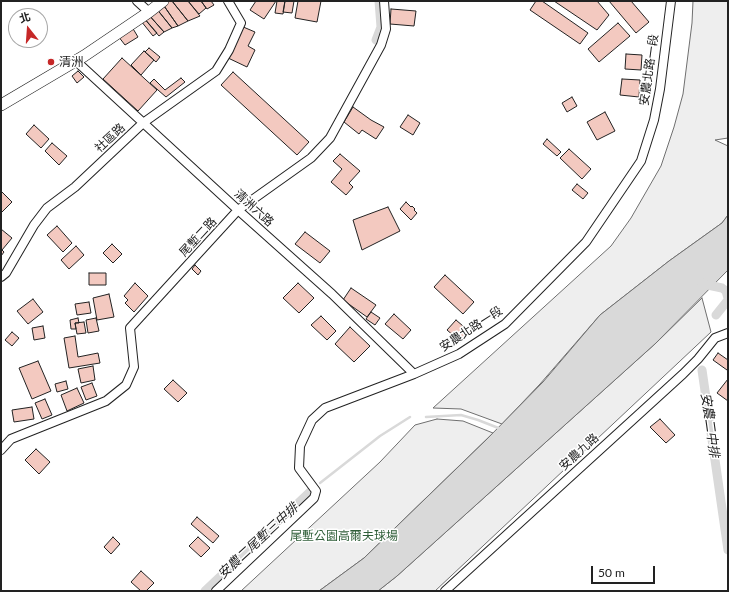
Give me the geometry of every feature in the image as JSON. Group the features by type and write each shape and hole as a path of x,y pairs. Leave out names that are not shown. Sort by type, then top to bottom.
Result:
{"main road":[{"path":"1,105 84,56 163,1"}],"street":[{"path":"137,1 149,12"},
{"name":"社區路","path":"1,277 6,272 34,225 47,208 75,187 144,123 216,71 229,50 241,23 228,1"},
{"name":"尾塹二路","path":"1,450 11,439 106,400 126,385 134,367 130,328 238,210 311,158 330,138 381,45 386,29 384,1"},
{"path":"663,1 669,14"},
{"name":"安農北路一段","path":"216,591 314,498 316,491 299,468 300,446 312,420 325,408 414,374 458,354 505,324 586,242 641,161 654,120 660,89 671,1"},
{"name":"清洲六路","path":"76,61 332,294 414,374"},
{"name":"安農九路","path":"445,591 683,374 698,359 715,338 728,333"}],"green space":[{"path":"693,1 728,1 728,138 715,140 728,146 728,215 722,223 669,261 600,315 540,384 502,424 461,409 433,408 611,246 631,218 661,166 674,127 683,94 692,23"},
{"path":"702,298 711,332 435,591 378,591 397,576 656,343"},
{"name":"尾塹公園高爾夫球場","path":"437,419 463,421 493,433 364,558 319,591 241,591 380,462 415,425"}],"shaded area":[{"path":"728,215 728,270 656,343 397,576 378,591 319,591 364,558 486,440 543,382 600,315 669,261 722,223"}],"building":[{"path":"172,1 188,21 178,26 162,3"},
{"path":"172,1 188,1 200,16 188,21"},
{"path":"188,1 201,1 206,8 199,14"},
{"path":"201,1 211,1 214,5 207,9"},
{"path":"256,1 276,1 264,19 250,10"},
{"path":"277,1 285,1 283,14 275,13"},
{"path":"285,1 294,1 292,13 283,12"},
{"path":"298,1 321,1 317,22 295,18"},
{"path":"536,1 542,1 588,33 580,44 530,10"},
{"path":"554,1 597,1 609,15 597,30"},
{"path":"609,1 631,1 649,22 636,33"},
{"path":"162,3 178,26 172,28 156,8"},
{"path":"156,8 172,28 164,32 148,14"},
{"path":"391,9 416,11 414,26 390,24"},
{"path":"148,14 164,32 159,36 143,17"},
{"path":"144,18 157,33 153,36 141,21"},
{"path":"618,23 630,36 599,62 588,49"},
{"path":"241,26 255,32 248,46 255,50 247,67 226,57"},
{"path":"132,27 138,37 125,45 118,36"},
{"path":"149,48 160,57 156,62 145,52"},
{"path":"144,51 154,60 141,75 131,65"},
{"path":"626,54 642,55 641,70 625,69"},
{"path":"122,58 157,90 138,111 103,79"},
{"path":"78,71 84,77 77,83 72,76"},
{"path":"233,72 309,142 297,155 221,85"},
{"path":"181,78 185,82 166,97 150,83 154,79 165,90"},
{"path":"622,79 640,80 639,97 620,95"},
{"path":"572,97 577,106 567,112 562,103"},
{"path":"353,107 384,127 376,139 362,130 359,134 344,122"},
{"path":"605,112 615,131 597,140 587,122"},
{"path":"408,115 420,123 413,135 400,127"},
{"path":"34,125 49,139 41,148 26,134"},
{"path":"547,139 561,152 557,156 543,144"},
{"path":"52,143 67,156 59,165 45,151"},
{"path":"569,149 591,169 582,179 560,158"},
{"path":"340,154 360,171 349,183 353,187 346,195 331,182 342,169 333,161"},
{"path":"577,184 588,193 583,199 572,190"},
{"path":"1,191 12,202 1,213"},
{"path":"406,202 415,209 414,210 417,213 411,220 400,209"},
{"path":"388,207 400,231 362,250 353,220"},
{"path":"57,226 72,243 63,252 47,235"},
{"path":"1,229 12,238 2,250 4,252 1,256"},
{"path":"305,232 330,251 320,263 295,244"},
{"path":"112,244 122,254 113,263 103,253"},
{"path":"76,246 84,255 69,269 61,260"},
{"path":"195,265 201,271 198,275 192,269"},
{"path":"89,273 106,273 106,285 89,285"},
{"path":"445,275 474,302 463,314 434,287"},
{"path":"135,283 148,296 134,312 125,303 128,300 124,296"},
{"path":"298,283 314,298 299,313 283,298"},
{"path":"351,288 376,305 367,317 343,300"},
{"path":"109,294 114,317 97,320 93,298"},
{"path":"33,299 43,312 28,324 17,311"},
{"path":"89,302 91,313 77,315 75,304"},
{"path":"371,312 380,318 375,325 366,319"},
{"path":"394,314 411,330 403,339 385,324"},
{"path":"321,316 336,331 327,340 311,325"},
{"path":"78,318 79,323 75,323 76,329 71,329 70,320"},
{"path":"96,318 99,331 88,333 86,320"},
{"path":"456,320 470,332 461,342 447,330"},
{"path":"84,322 86,333 77,334 75,323"},
{"path":"43,326 45,338 34,340 32,328"},
{"path":"350,327 370,346 354,362 335,344"},
{"path":"12,332 19,338 12,346 5,340"},
{"path":"75,336 78,357 98,353 100,363 69,368 64,338"},
{"path":"718,353 728,360 727,370 713,360"},
{"path":"38,361 51,391 32,399 19,368"},
{"path":"93,366 95,380 81,383 78,369"},
{"path":"728,379 728,401 717,393"},
{"path":"173,380 187,393 178,402 164,389"},
{"path":"66,381 68,389 57,392 55,384"},
{"path":"92,383 97,396 86,400 81,387"},
{"path":"77,388 84,403 67,411 61,395"},
{"path":"45,399 52,415 42,419 35,403"},
{"path":"32,407 34,419 14,422 12,410"},
{"path":"660,419 675,435 666,443 650,427"},
{"path":"36,449 50,462 39,474 25,460"},
{"path":"197,517 219,536 213,543 191,524"},
{"path":"113,537 120,544 111,554 104,547"},
{"path":"198,537 210,548 201,557 189,546"},
{"path":"141,571 154,583 146,591 141,591 131,582"}],"waterway":[{"path":"376,40 381,27 379,1"},
{"name":"安農二中排","path":"702,283 722,288 726,291 728,298"},
{"name":"安農二中排","path":"716,315 728,300"},
{"name":"安農二中排","path":"702,370 728,550"},
{"path":"426,417 461,415 501,429"},
{"path":"320,483 380,436 410,417"},
{"name":"安農二尾塹三中排","path":"205,591 311,491"}],"place":[{"name":"清洲","path":"51,62"}]}
